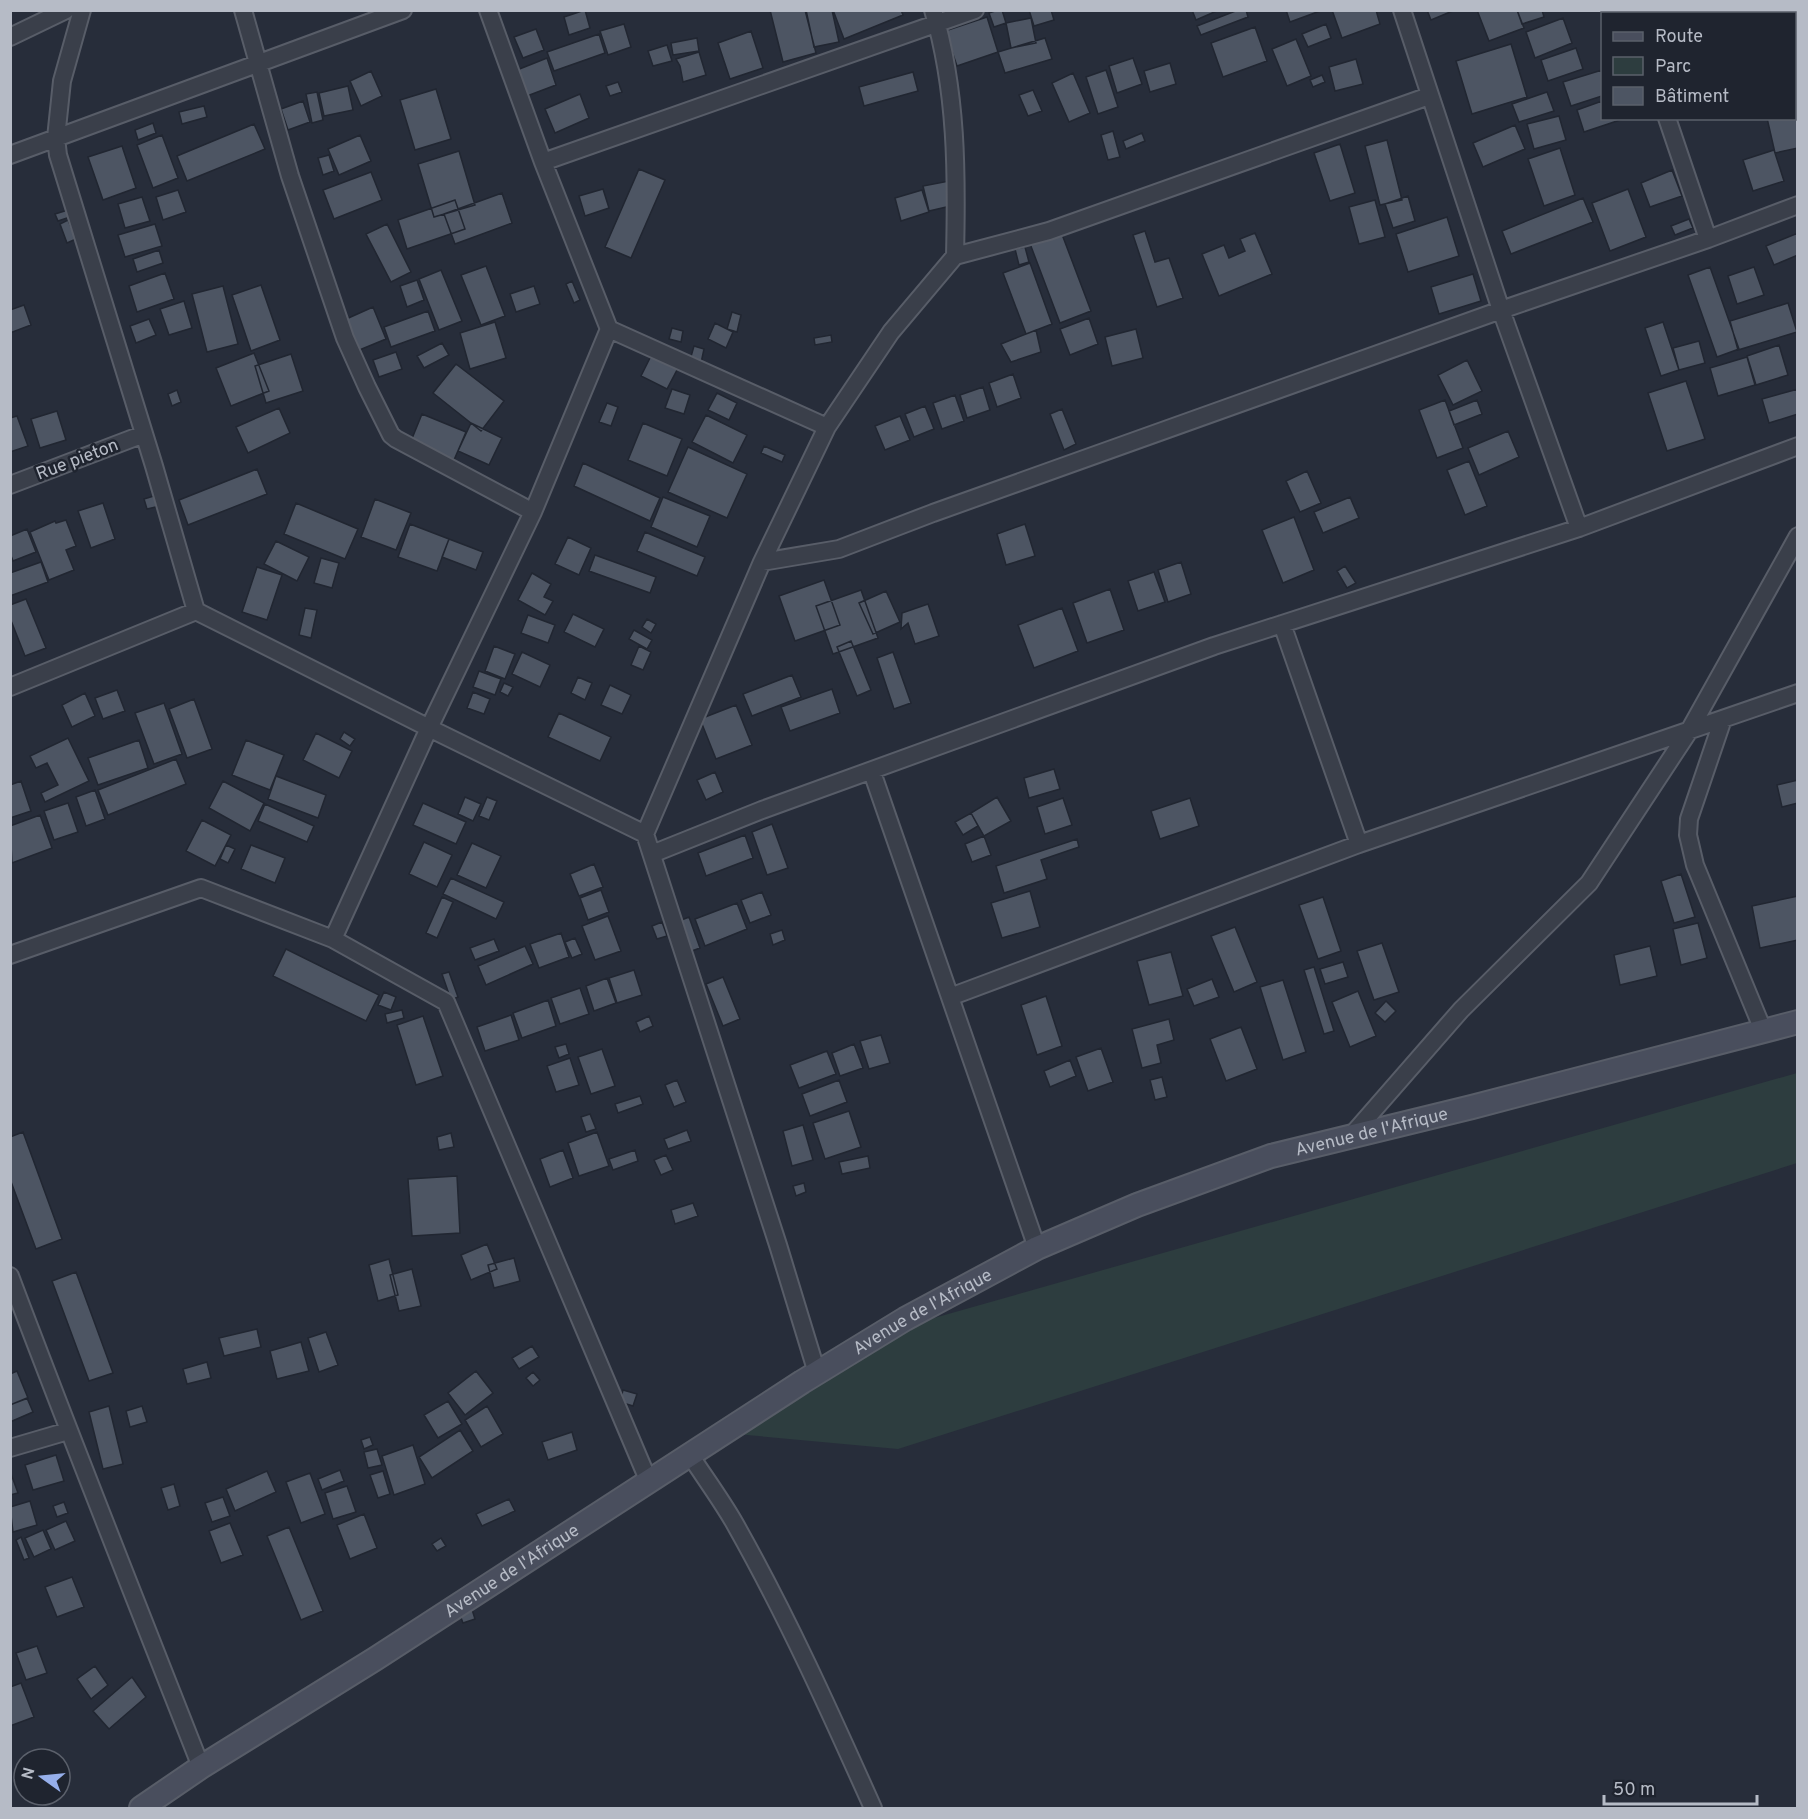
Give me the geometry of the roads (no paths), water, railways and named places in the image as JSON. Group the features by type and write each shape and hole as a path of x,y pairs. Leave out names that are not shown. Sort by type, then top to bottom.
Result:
{"main road":[{"name":"Avenue de l'Afrique","path":"141,1809 201,1767 375,1659 817,1372 905,1319 1038,1248 1137,1205 1272,1156 1797,1023"}],"street":[{"path":"10,37 66,10"},
{"path":"82,10 62,81 56,138 58,155 196,611 645,834"},
{"path":"243,10 290,176 345,338 391,435 533,512"},
{"path":"10,154 403,10"},
{"path":"333,939 429,728 533,512 609,329 543,162 488,10"},
{"path":"543,162 935,17 975,10"},
{"path":"1402,10 1501,310 1579,528"},
{"path":"935,17 952,107 956,198 955,256"},
{"path":"817,1372 775,1233 645,834 762,562 827,427 891,332 955,256 1049,231 1429,96"},
{"path":"1668,120 1708,239"},
{"path":"762,562 839,549 854,544 933,513 1501,310 1708,239 1797,205"},
{"path":"609,329 827,427"},
{"name":"Rue pieton","path":"10,485 144,434"},
{"path":"652,854 762,810 1214,646 1579,528 1797,446"},
{"path":"1351,1136 1461,1010 1589,883 1689,731 1797,536"},
{"path":"10,687 196,611"},
{"path":"1282,624 1359,844"},
{"path":"950,997 1359,844 1797,693"},
{"path":"1723,719 1689,819 1688,835 1695,865 1763,1030"},
{"path":"872,772 1038,1248"},
{"path":"10,956 201,888 333,939 446,1002 649,1482"},
{"path":"10,1276 68,1431 201,1767"},
{"path":"10,1449 68,1431"},
{"path":"690,1455 734,1522 781,1609 873,1809"}]}
